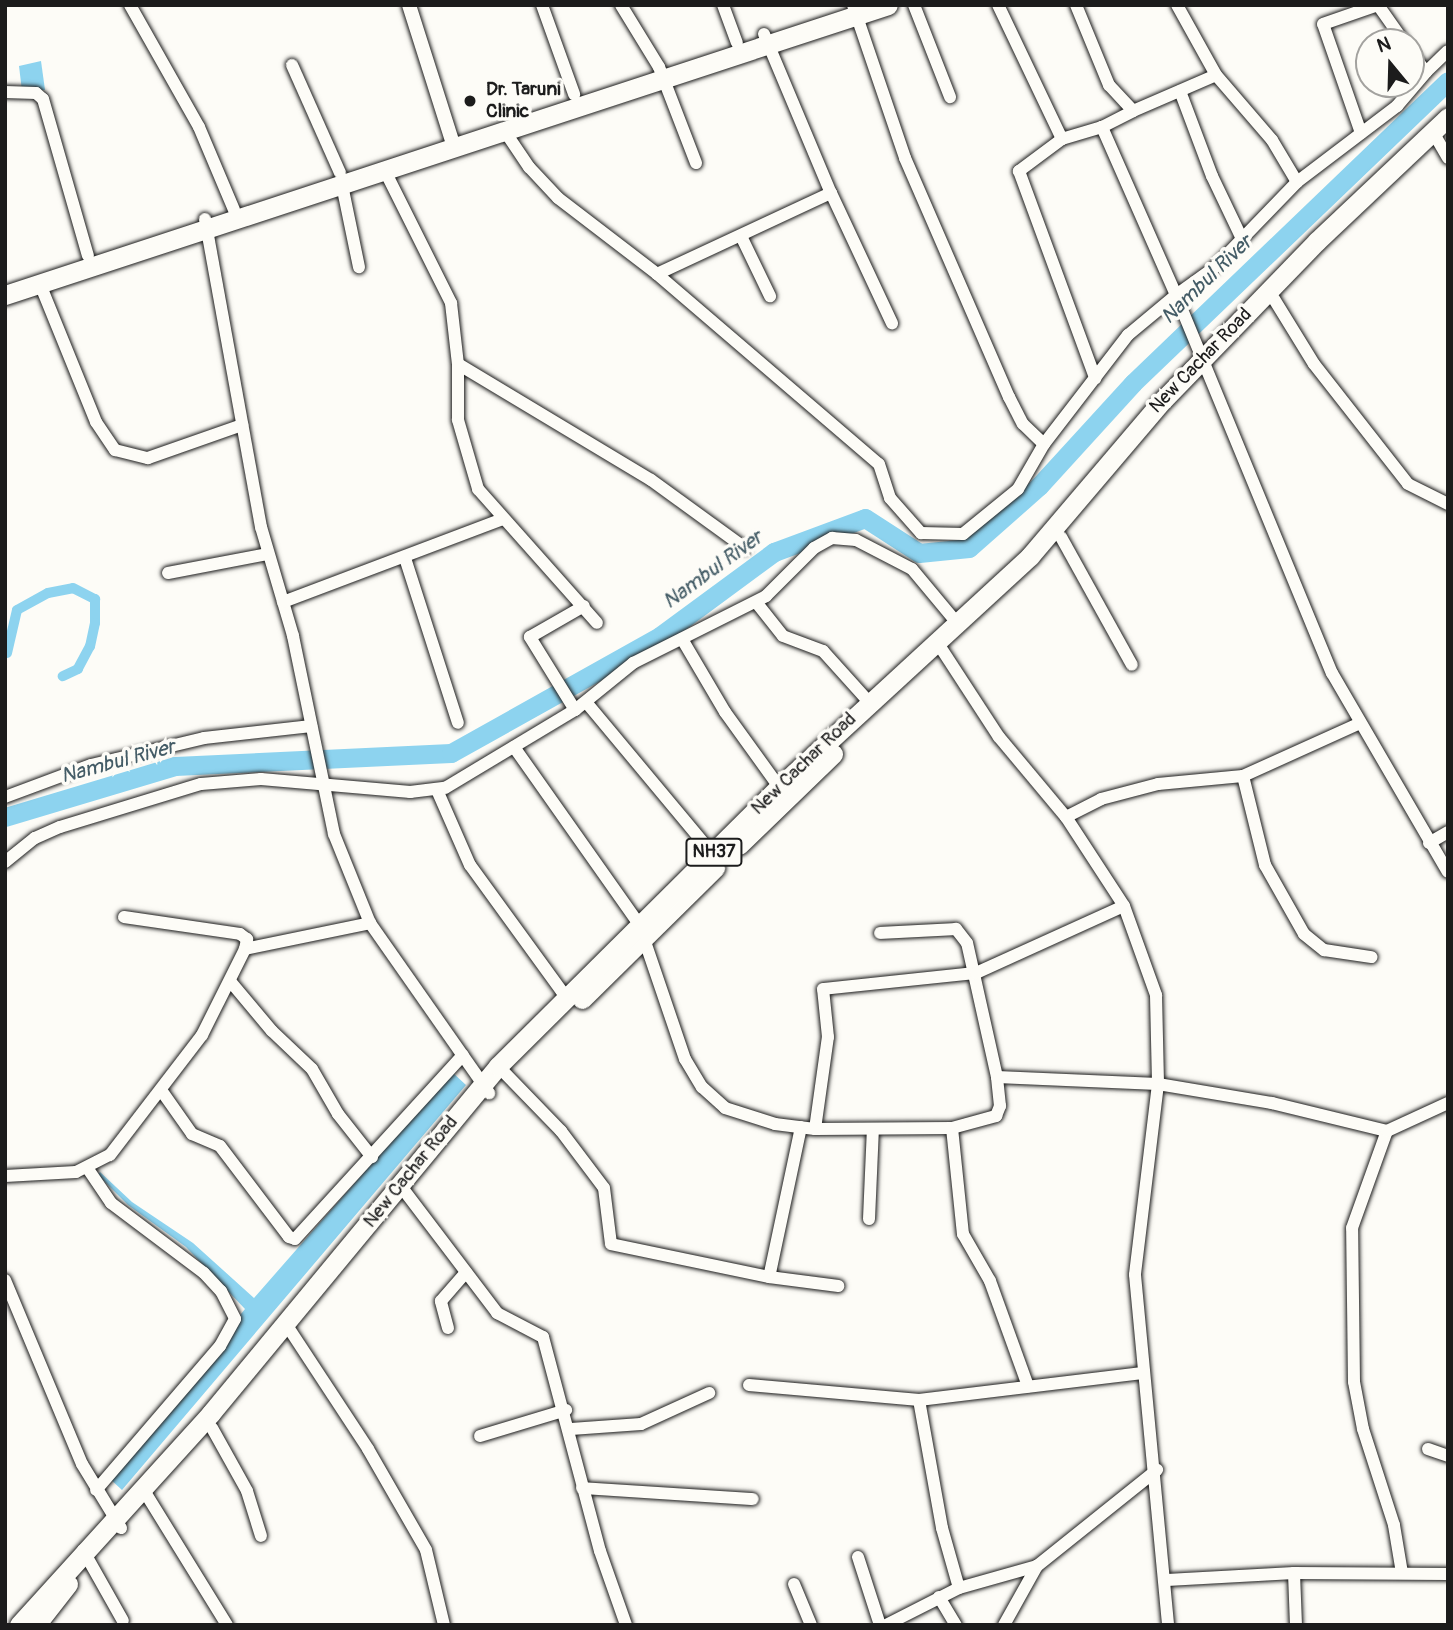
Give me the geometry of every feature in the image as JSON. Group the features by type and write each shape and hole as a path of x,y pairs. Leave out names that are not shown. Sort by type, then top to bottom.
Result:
{"main road":[{"path":"5,295 452,141 574,94 661,72 854,9 888,5"},
{"path":"5,284 88,256 206,225 234,210 341,179 385,171 452,141 504,130 737,43 766,39"},
{"name":"New Cachar Road","path":"716,858 779,787 804,773 869,702 940,647 957,623 1030,555 1137,428 1442,141 1448,117"},
{"name":"New Cachar Road","path":"502,1070 804,773 1061,537 1206,363 1317,241 1442,141"},
{"name":"New Cachar Road","path":"19,1625 212,1428 289,1329 486,1088 566,997 642,932"},
{"name":"New Cachar Road","path":"146,1494 289,1329"},
{"name":"New Cachar Road","path":"36,1625 85,1555"}],"street":[{"path":"130,5 199,127 234,210"},
{"path":"410,5 452,141"},
{"path":"542,5 574,94"},
{"path":"621,5 661,72 696,163"},
{"path":"723,5 737,43"},
{"path":"914,5 950,97"},
{"path":"998,5 1062,139"},
{"path":"1076,5 1109,85 1133,111"},
{"path":"1177,5 1216,75 1272,140 1297,182"},
{"path":"1361,133 1323,24 1378,5 1394,28"},
{"path":"854,9 905,158 1009,397 1023,424 1044,444"},
{"path":"766,39 831,193 891,323"},
{"path":"504,130 546,187 657,274 878,464 890,498 921,533 963,534 1018,489 1044,444 1128,335 1242,239 1297,182 1397,106 1448,51"},
{"path":"292,65 341,179 359,267"},
{"path":"1095,378 1019,172 1062,139 1102,127 1216,75"},
{"path":"1180,91 1212,177 1242,239"},
{"path":"5,92 36,93 43,99 88,256"},
{"path":"1102,127 1206,363 1259,502 1358,724 1374,740 1429,843 1448,872"},
{"path":"385,171 446,290 455,319 460,437 478,489 597,623"},
{"path":"657,274 831,193"},
{"path":"206,225 268,554 283,602 334,834 370,923 486,1088"},
{"path":"741,236 770,296"},
{"path":"40,284 96,422 115,450 138,459 148,458 242,425"},
{"path":"1274,299 1314,363 1408,484 1448,504"},
{"path":"458,364 651,480 745,548"},
{"path":"283,602 503,519"},
{"path":"1061,537 1132,665"},
{"path":"5,862 35,838 60,827 201,785 261,779 321,778 437,790 514,747 586,702 633,663 756,602 778,587 820,543 848,538 912,569 957,623"},
{"path":"168,573 268,554"},
{"path":"405,558 458,723"},
{"path":"756,602 783,636 823,651 869,702"},
{"path":"573,708 530,637 535,631 584,606"},
{"path":"682,639 725,712 779,787"},
{"path":"940,647 999,737 1066,817 1124,906 1156,995 1158,1084 1137,1239 1142,1373 1157,1470 1167,1580 1168,1625"},
{"path":"586,702 716,858"},
{"path":"1066,817 1101,799 1158,784 1243,776 1358,724"},
{"path":"5,797 91,765 204,738 311,726"},
{"path":"514,747 642,932 685,1059 702,1087 725,1108 815,1129 952,1128 996,1116 1000,1106 997,1077 976,973 967,943 956,929 880,933"},
{"path":"1243,776 1265,865 1304,934 1325,950 1371,957"},
{"path":"437,790 470,865 566,997"},
{"path":"1429,843 1448,832"},
{"path":"815,1129 828,1037 823,989 976,973 1124,906"},
{"path":"5,1176 88,1169 110,1155 202,1035 245,949 247,939 240,934 124,917"},
{"path":"245,949 370,923"},
{"path":"230,981 278,1038 312,1069 338,1114 372,1157"},
{"path":"161,1090 192,1134 220,1146 292,1239 303,1235 463,1055"},
{"path":"502,1070 561,1131 604,1188 611,1244 769,1277 838,1286"},
{"path":"997,1077 1158,1084 1272,1103 1387,1131 1448,1103"},
{"path":"769,1277 801,1127"},
{"path":"952,1128 963,1234 990,1281 1028,1385"},
{"path":"869,1219 873,1129"},
{"path":"1387,1131 1352,1228 1354,1382 1363,1429 1394,1525 1402,1573"},
{"path":"88,1169 110,1203 204,1273 221,1291 235,1319 220,1346 96,1490"},
{"path":"403,1190 497,1313 543,1337 566,1410 582,1488 626,1625"},
{"path":"448,1328 442,1301 466,1272"},
{"path":"5,1280 96,1490 118,1523"},
{"path":"289,1329 368,1449 426,1549 444,1625"},
{"path":"749,1385 919,1400 1142,1373"},
{"path":"570,1429 641,1424 709,1393"},
{"path":"919,1400 942,1528 959,1588"},
{"path":"480,1436 566,1410"},
{"path":"212,1428 247,1491 261,1536"},
{"path":"1428,1449 1448,1455"},
{"path":"1004,1625 1037,1566 1157,1470"},
{"path":"582,1488 752,1499"},
{"path":"146,1494 226,1625"},
{"path":"85,1555 123,1621"},
{"path":"858,1557 880,1625"},
{"path":"886,1625 959,1588 1037,1566"},
{"path":"1294,1573 1296,1625"},
{"path":"1167,1580 1294,1573 1448,1574"},
{"path":"794,1584 811,1625"},
{"path":"939,1597 956,1625"}],"water":[{"path":"41,61 45,90 22,91 19,66"},
{"path":"452,1072 466,1085 122,1490 109,1478 245,1309 186,1247 128,1205 98,1175 100,1172 132,1202 193,1243 254,1298"}],"waterway":[{"name":"Nambul River","path":"5,817 175,766 451,753 660,636 774,552 865,518 919,553 969,548 1039,486 1133,383 1448,81"},
{"path":"7,653 17,610 48,593 73,588 95,599 95,623 90,646 78,669 63,676"}],"place":[{"name":"Dr. Taruni Clinic","path":"470,101"}]}
